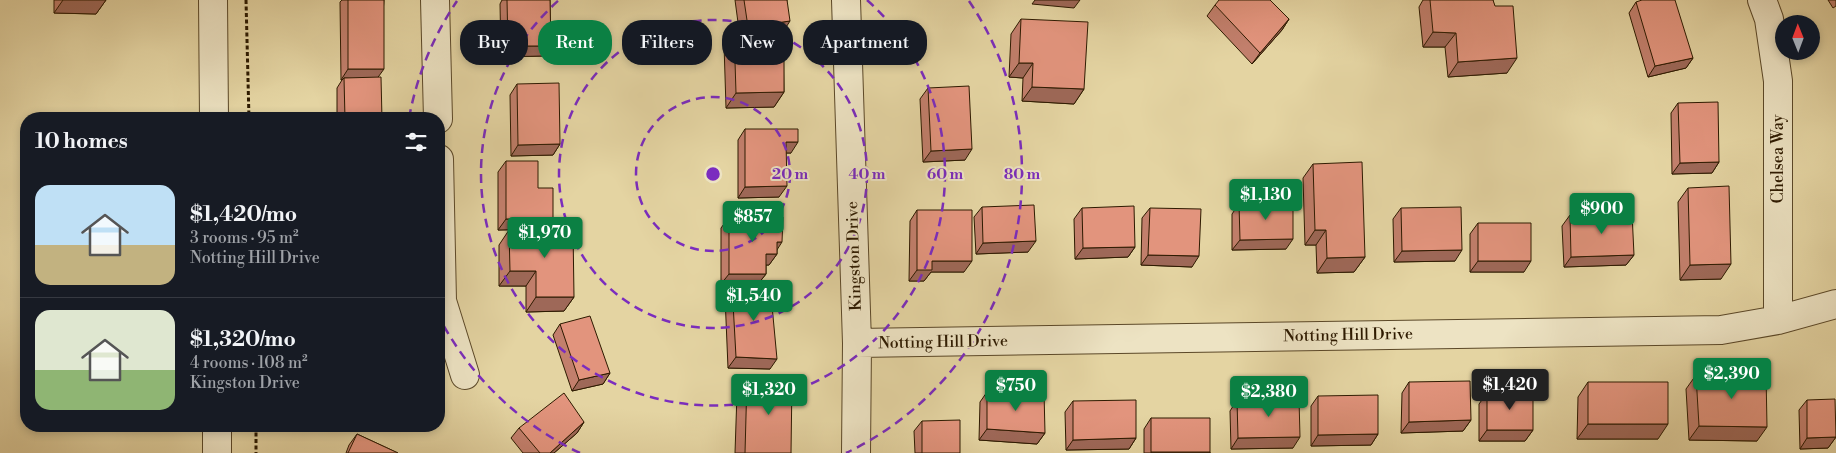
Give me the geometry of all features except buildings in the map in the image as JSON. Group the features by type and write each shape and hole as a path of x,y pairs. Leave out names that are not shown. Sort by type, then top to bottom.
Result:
{"street":[{"path":"213,0 214,112"},
{"path":"435,0 438,112"},
{"name":"Kingston Drive","path":"846,0 857,343 856,453"},
{"name":"Chelsea Way","path":"1762,0 1769,19 1778,81 1778,320"},
{"name":"Notting Hill Drive","path":"857,343 1721,330 1778,320 1836,304"},
{"path":"445,311 465,375"},
{"path":"217,432 217,453"}],"path":[{"path":"246,0 249,112"},
{"path":"256,432 256,453"}]}
